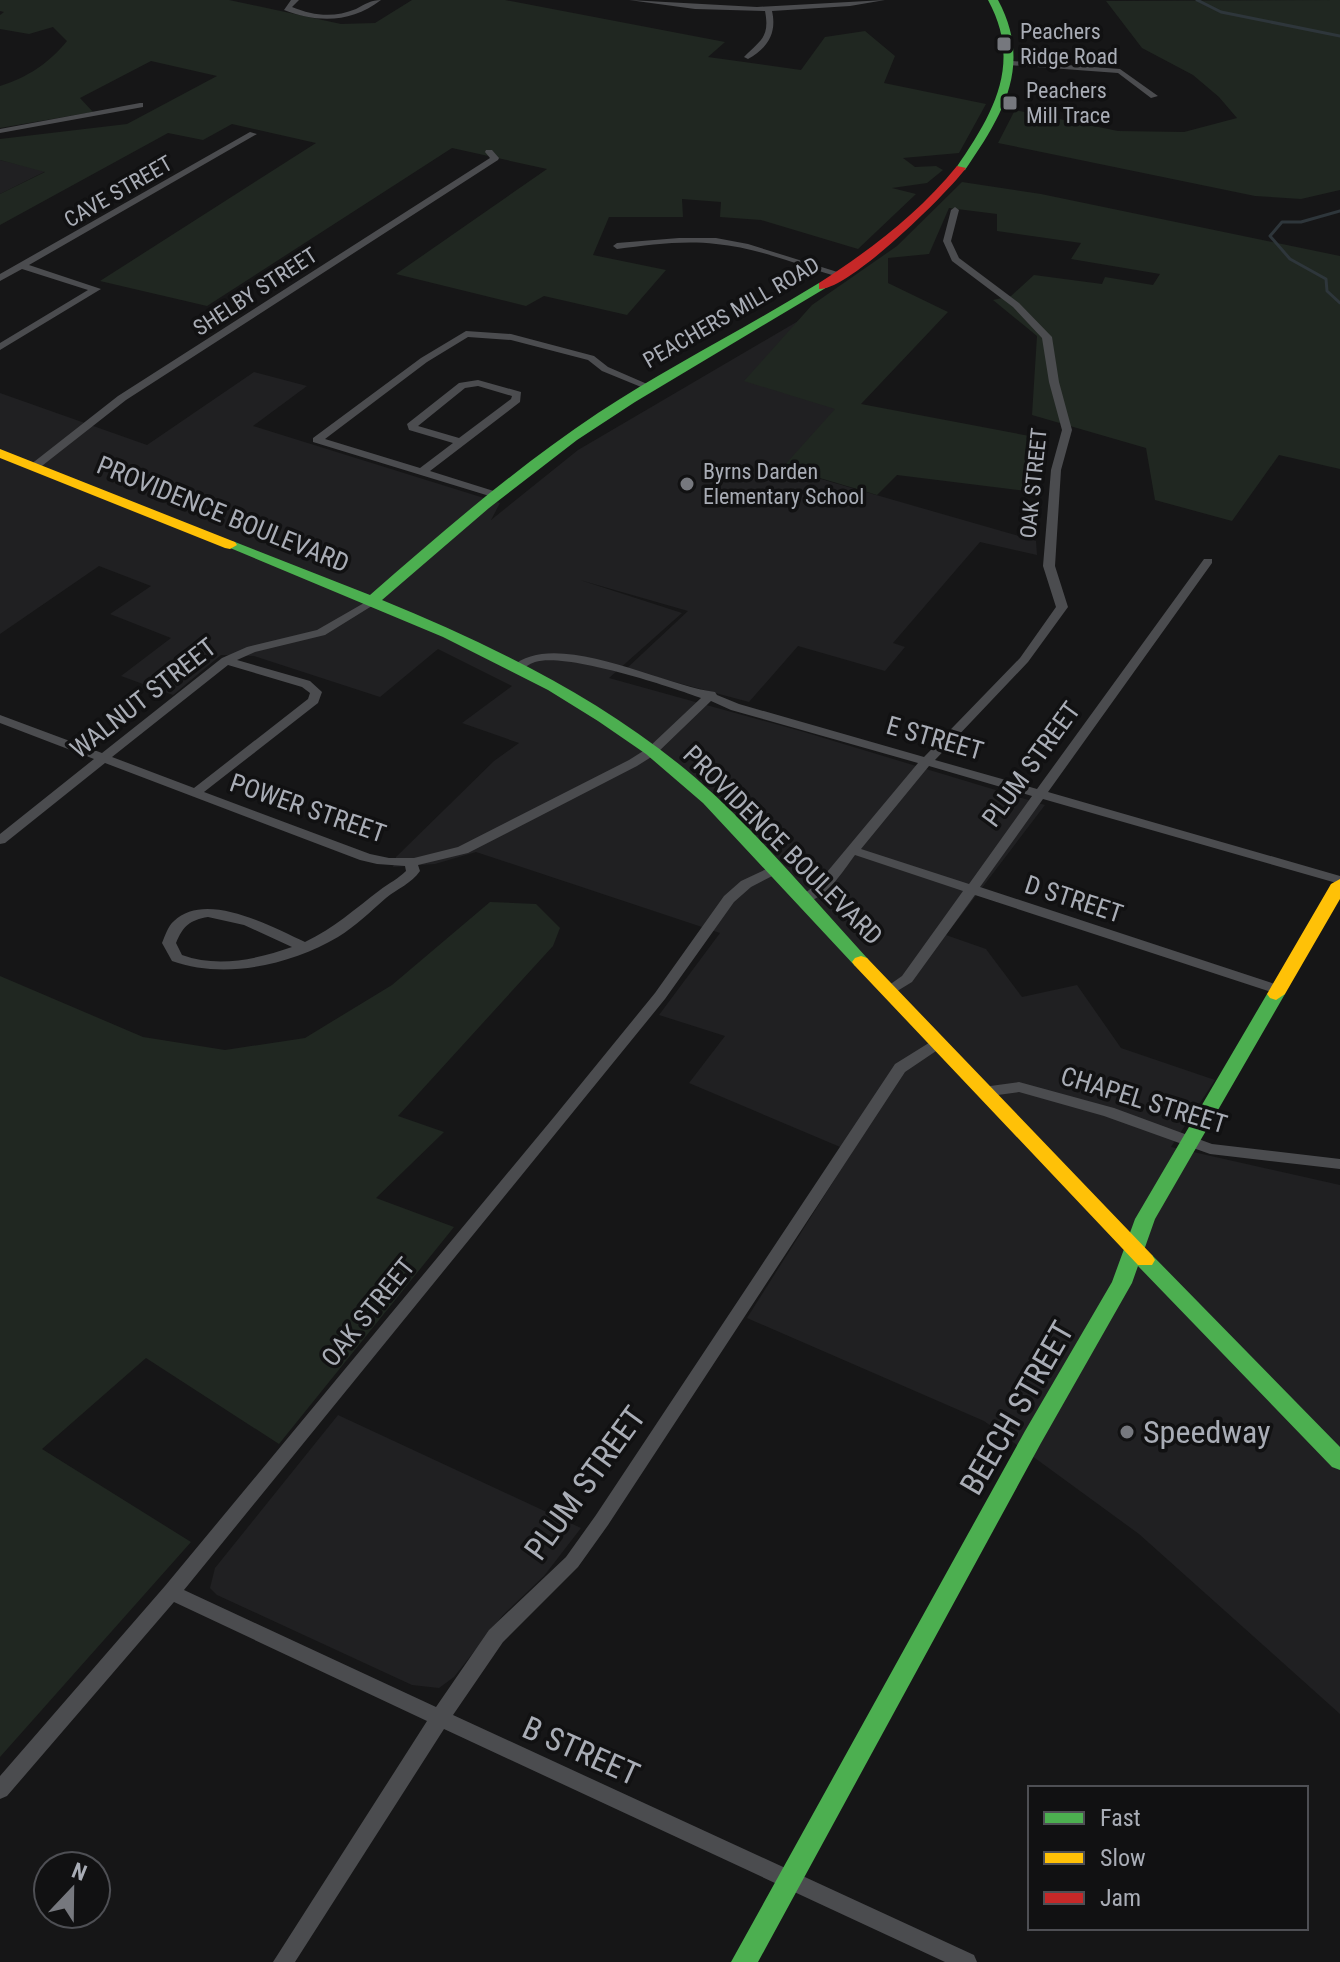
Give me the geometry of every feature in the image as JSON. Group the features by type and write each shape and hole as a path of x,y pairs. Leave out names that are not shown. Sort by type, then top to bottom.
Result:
{"main road":[{"name":"PEACHERS MILL ROAD","path":"371,602 556,448 649,387 802,302 889,239 952,178 990,124 1012,63 1013,48 1008,23 993,0"},
{"name":"PROVIDENCE BOULEVARD","path":"0,453 443,630 586,705 652,751 699,790 937,1044 1340,1461"},
{"name":"BEECH STREET","path":"744,1962 1033,1437 1122,1283 1133,1246 1190,1140 1340,882"}],"street":[{"path":"295,0 287,8 335,18 354,15 377,0"},
{"path":"633,0 694,9 769,11 878,0"},
{"path":"748,57 771,38 773,28 769,11"},
{"path":"1012,63 1120,71 1154,96"},
{"path":"0,131 140,105"},
{"name":"CAVE STREET","path":"0,278 253,134"},
{"name":"SHELBY STREET","path":"34,467 122,398 495,158 489,152"},
{"name":"OAK STREET","path":"804,899 822,887 927,761 1024,660 1062,607 1049,566 1056,470 1067,430 1054,382 1047,337 1016,305 955,259 947,241 955,210"},
{"path":"617,246 717,241 738,244 842,275"},
{"path":"0,347 96,289 22,266"},
{"path":"496,495 317,440 424,360 466,334 511,337 591,358 605,369 649,387"},
{"path":"422,472 516,400 517,394 478,383 462,385 412,424 413,428 461,442"},
{"name":"PLUM STREET","path":"889,990 907,979 1208,561"},
{"name":"WALNUT STREET","path":"0,840 226,661 251,649 321,633 371,602"},
{"name":"E STREET","path":"518,667 536,657 577,659 711,695 735,707 1043,793 1340,882"},
{"path":"195,793 314,700 316,692 306,684 226,661"},
{"name":"POWER STREET","path":"0,719 372,860 410,861 463,850 652,751 711,695"},
{"name":"D STREET","path":"855,851 1279,990"},
{"path":"303,946 240,919 200,912 189,915 173,929 169,943 177,958 202,967 232,965 303,946 326,938 408,879 413,871 410,861"},
{"name":"OAK STREET","path":"0,1790 171,1592 559,1121 660,996 729,899 746,884 775,869"},
{"name":"PLUM STREET","path":"283,1962 438,1719 496,1636 572,1562 602,1520 900,1068 937,1044"},
{"name":"CHAPEL STREET","path":"983,1092 1019,1087 1210,1149 1340,1164"},
{"name":"B STREET","path":"171,1592 438,1719 790,1878 967,1962"}],"shaded area":[{"path":"0,0 229,0 341,24 375,23 412,0 505,0 725,42 708,57 801,70 825,37 865,31 895,56 884,83 986,104 959,153 903,158 915,167 936,166 943,170 927,183 892,188 916,194 858,249 761,220 720,217 721,202 682,199 683,217 609,217 593,255 666,270 627,315 544,296 526,306 396,274 547,169 452,148 207,306 100,281 316,143 232,124 203,140 168,133 0,225 0,194 45,172 0,160 0,139 127,124 217,76 151,61 80,98 93,112 0,128 0,86 37,69 67,41 53,27 29,34 0,29 0,15 4,12 0,11"},
{"path":"1340,0 1340,190 1301,199 1255,196 998,143 1015,110 1118,131 1184,132 1237,118 1219,97 1193,75 1142,48 1106,1"},
{"path":"0,160 46,171 0,194"},
{"path":"962,182 1041,194 1340,256 1340,469 1279,455 1232,521 1155,500 1146,448 1032,415 1037,336 993,300 1011,296 1034,275 1102,284 1105,277 1153,285 1160,274 1071,259 1081,243 997,231 997,214 949,208 929,254 888,258 888,283 948,312 861,404 1040,438 1035,492 897,475 877,495 783,467 835,409 744,381 812,305 897,246"},
{"path":"805,317 914,341 786,469 1036,541 1037,555 980,542 893,643 905,647 885,671 798,646 749,702 626,669 688,611 580,580 682,613 609,678 804,732 1045,805 946,935 986,949 1022,997 1077,985 1121,1048 1215,1080 1171,1147 1340,1185 1340,1714 1139,1534 984,1421 747,1318 852,1152 689,1083 725,1036 659,1015 720,933 476,852 435,864 393,867 396,857 494,761 519,743 462,723 512,686 438,649 380,697 254,656 221,655 173,695 121,676 171,638 110,614 151,586 99,566 0,634 0,393 147,445 254,372 307,386 253,426 500,503 491,520 578,450"},
{"path":"490,902 536,904 560,928 553,946 398,1116 444,1132 376,1198 454,1227 279,1444 146,1358 42,1449 191,1542 0,1757 0,976 143,1037 225,1050 305,1038 392,985"},
{"path":"338,1415 581,1528 544,1576 503,1615 454,1677 439,1688 412,1685 217,1595 210,1588 215,1568"}],"waterway":[{"path":"1197,0 1221,12 1340,36"},
{"path":"1340,211 1301,222 1282,222 1270,236 1290,259 1326,279 1327,291 1340,303"}],"traffic: fast":[{"path":"961,168 997,108 1010,65 1010,43 1005,21 993,0"},
{"path":"371,602 484,505 572,437 630,399 823,286"},
{"path":"230,545 448,634 501,659 604,717 652,751 709,799 861,962"},
{"path":"744,1962 1033,1437 1122,1283 1145,1219 1276,994"},
{"path":"1145,1260 1340,1461"}],"traffic: slow":[{"path":"0,453 230,545"},
{"path":"1276,994 1340,884"},
{"path":"861,962 1145,1260"}],"traffic: jam":[{"path":"823,286 898,233 947,186 961,168"}],"place":[{"name":"Peachers Ridge Road","path":"1004,44"},
{"name":"Peachers Mill Trace","path":"1010,103"},
{"name":"Byrns Darden Elementary School","path":"687,484"},
{"name":"Speedway","path":"1127,1432"}]}
